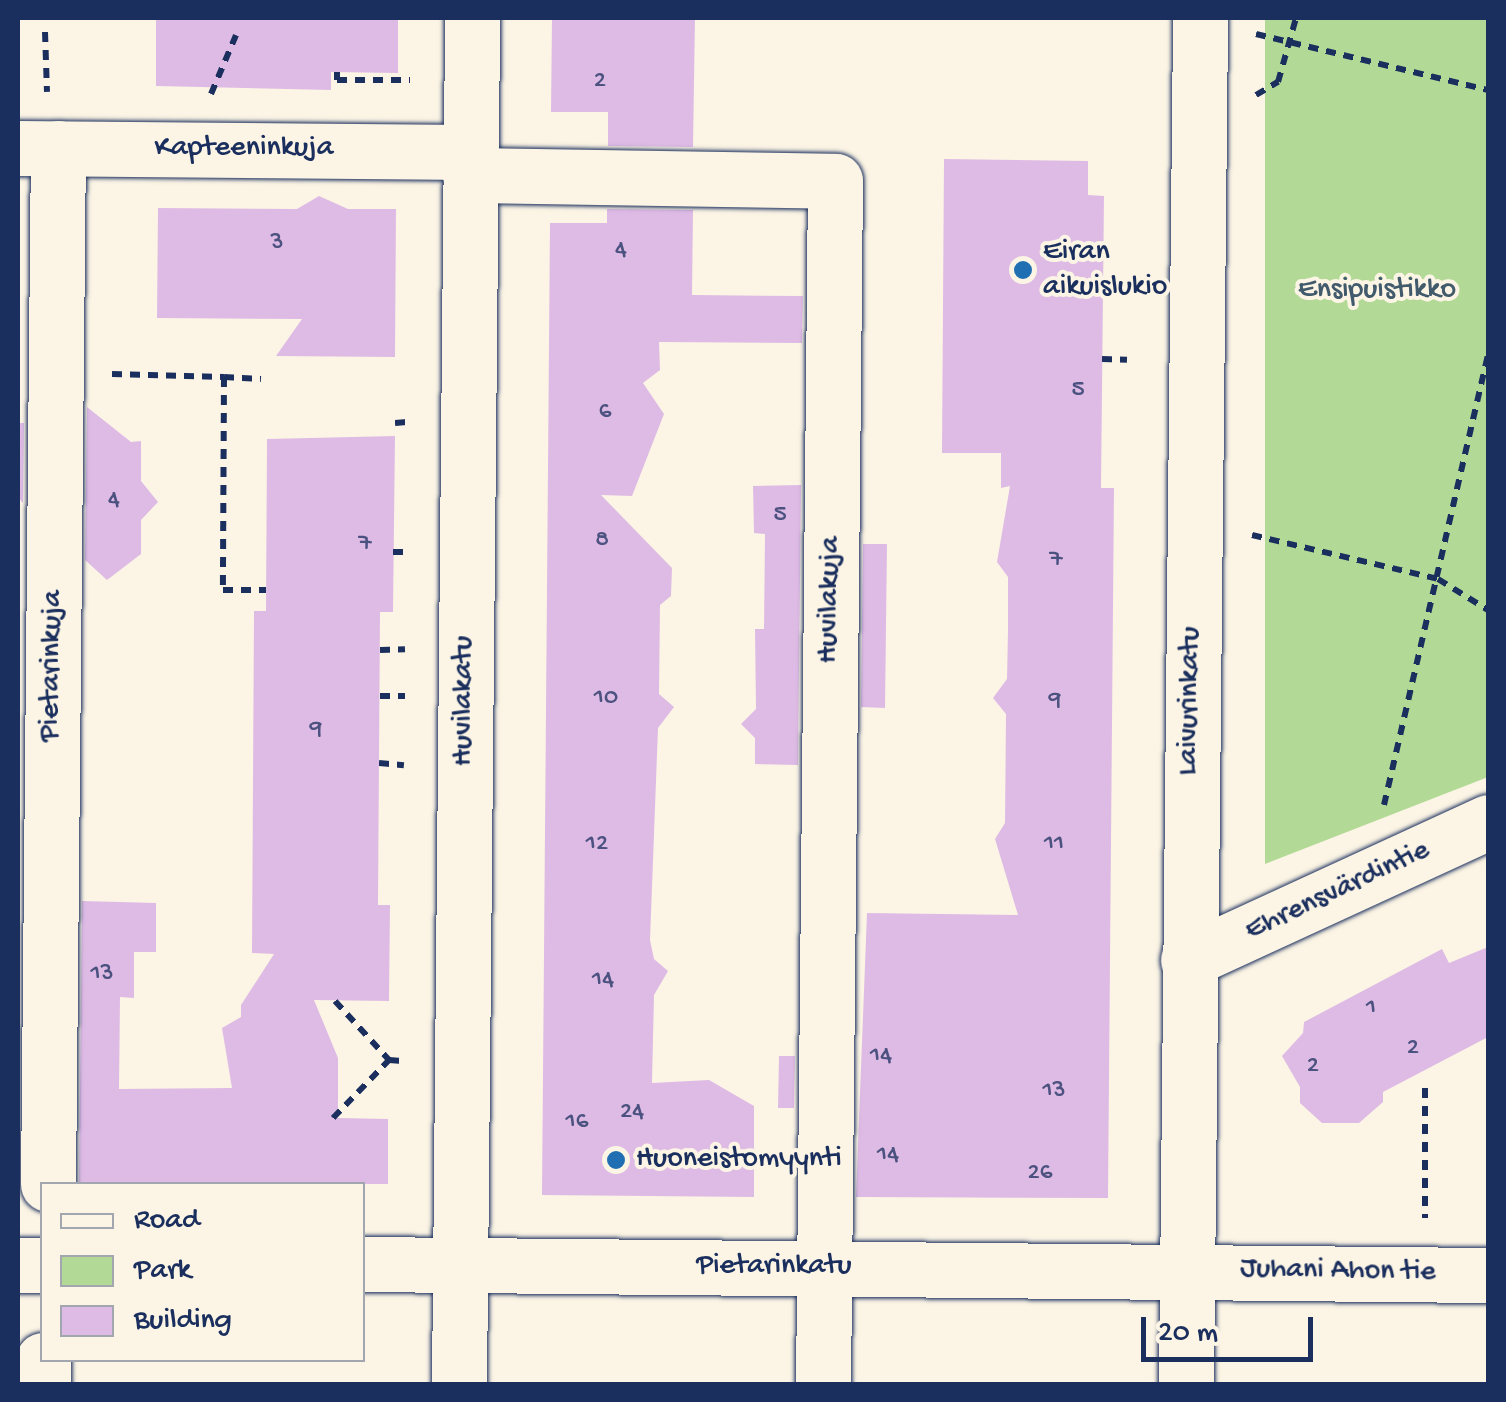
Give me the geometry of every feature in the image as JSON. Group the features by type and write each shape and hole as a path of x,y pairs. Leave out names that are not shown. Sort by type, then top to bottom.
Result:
{"street":[{"name":"Huvilakatu","path":"459,1384 472,18"},
{"name":"Laivurinkatu","path":"1186,1384 1200,18"},
{"name":"Kapteeninkuja","path":"38,148 470,163"},
{"name":"Pietarinkuja","path":"38,148 48,1182"},
{"name":"Huvilakuja","path":"470,163 835,181 823,1384"},
{"name":"Ehrensvärdintie","path":"1188,960 1488,822"},
{"name":"Pietarinkatu","path":"365,1264 1186,1269"},
{"name":"Juhani Ahon tie","path":"1186,1269 1488,1275"}],"path":[{"path":"1252,98 1278,82 1296,18"},
{"path":"45,32 46,57"},
{"path":"1252,33 1488,90"},
{"path":"204,111 236,35"},
{"path":"338,72 338,80 410,80"},
{"path":"1379,826 1488,356"},
{"path":"1102,359 1128,360"},
{"path":"94,374 262,379"},
{"path":"224,377 223,590 266,590"},
{"path":"395,424 407,422"},
{"path":"1252,536 1438,579 1488,610"},
{"path":"393,552 406,552"},
{"path":"380,650 406,650"},
{"path":"380,696 405,696"},
{"path":"379,764 404,765"},
{"path":"334,1000 389,1060 402,1061"},
{"path":"334,1118 389,1060"},
{"path":"1425,1088 1425,1274"}],"green space":[{"name":"Ensipuistikko","path":"1265,18 1488,18 1488,777 1265,864"}],"building":[{"path":"156,18 398,18 398,73 331,72 331,90 156,86"},
{"path":"552,18 695,18 693,147 608,146 608,112 551,112"},
{"path":"944,159 1088,161 1088,195 1104,196 1101,488 1114,488 1108,1198 856,1197 867,913 1018,915 995,839 1005,823 1006,714 993,698 1007,679 1008,630 1008,577 997,562 1010,486 1001,488 1001,453 942,453"},
{"path":"319,196 348,209 396,209 395,357 276,356 302,319 157,318 158,208 297,209"},
{"path":"607,209 693,210 692,295 803,296 802,343 659,342 660,370 643,383 664,414 632,496 601,495 672,568 671,596 660,605 659,694 674,707 658,728 650,940 654,959 668,971 654,995 652,1083 709,1080 754,1106 754,1197 542,1195 550,223 607,223"},
{"path":"87,407 131,442 141,441 141,481 158,502 141,520 141,554 107,580 85,560"},
{"path":"18,423 24,423 23,503 18,497"},
{"path":"395,436 393,612 380,612 378,905 390,905 389,1001 314,1000 338,1058 338,1118 388,1119 388,1184 79,1182 82,901 156,903 156,952 134,952 134,998 120,997 119,1089 232,1088 222,1028 241,1017 241,1005 274,954 252,953 254,611 266,611 267,439"},
{"path":"801,485 798,765 755,764 755,738 741,724 756,709 755,629 764,629 765,534 754,533 753,486"},
{"path":"863,544 887,544 885,708 861,707"},
{"path":"1488,947 1488,1037 1383,1092 1383,1102 1359,1123 1322,1123 1300,1103 1300,1087 1282,1056 1303,1033 1304,1022 1442,949 1449,963"},
{"path":"779,1056 795,1056 794,1108 778,1108"}],"place":[{"name":"Eiran aikuislukio","path":"1023,270"},
{"name":"Huoneistomyynti","path":"616,1160"}]}
